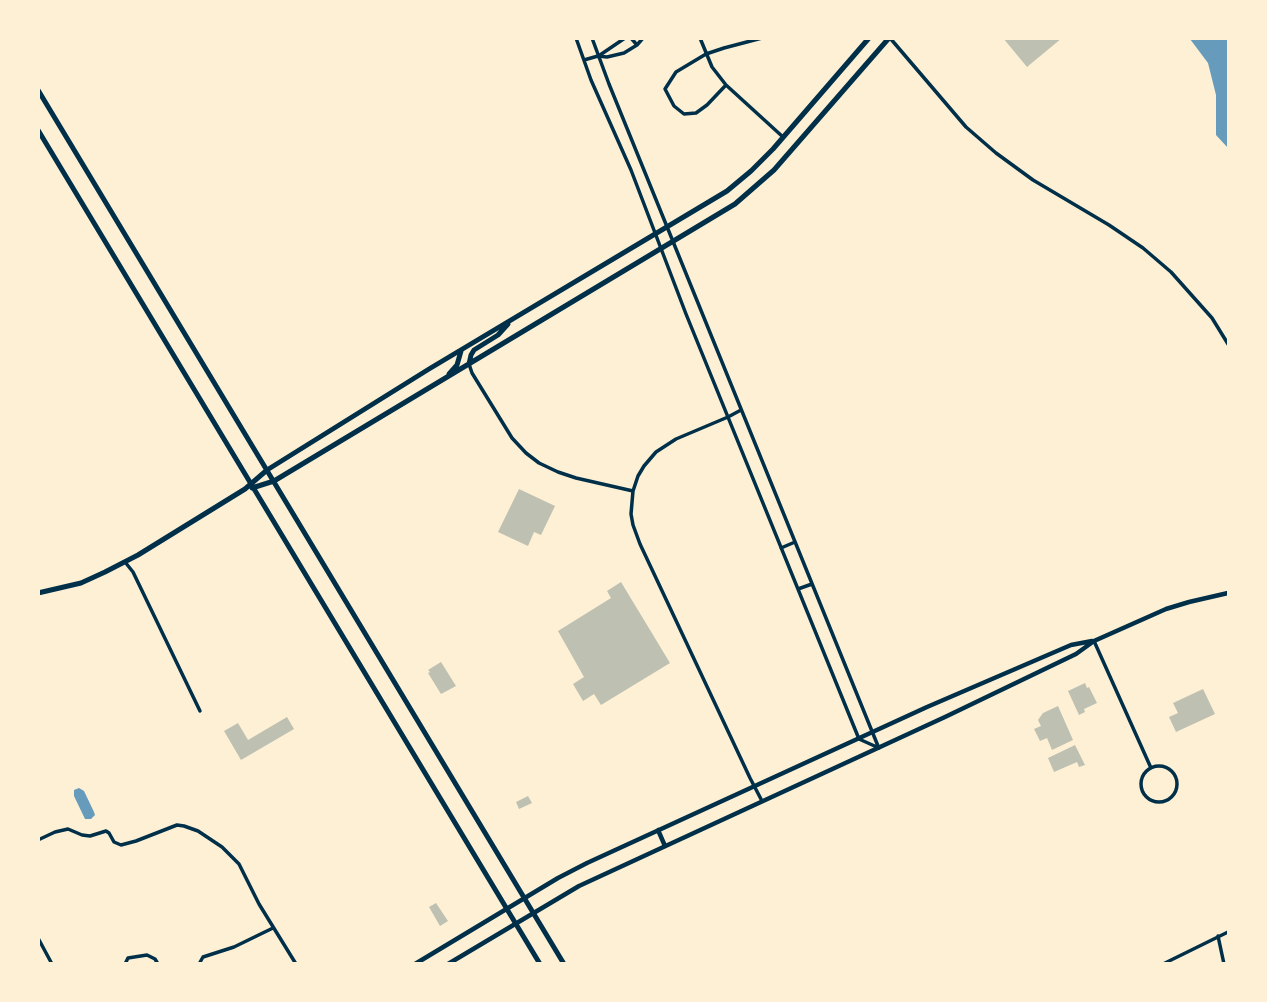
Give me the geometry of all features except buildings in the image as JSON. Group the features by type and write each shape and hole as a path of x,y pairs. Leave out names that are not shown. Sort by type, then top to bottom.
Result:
{"main road":[{"path":"252,486 267,470 735,185 759,164 869,38"},
{"path":"38,593 80,583 125,562 244,489 274,481 726,210 782,162 890,38"},
{"path":"38,90 564,964"},
{"path":"38,131 540,964"},
{"path":"469,364 474,350 498,335 513,319"},
{"path":"444,379 457,365 461,351"},
{"path":"448,964 579,886 879,748 1076,654 1094,641 1166,610 1228,593"},
{"path":"415,964 568,873 658,830 1071,645 1094,641"},
{"path":"658,830 665,846"}],"street":[{"path":"576,38 859,739 879,748"},
{"path":"592,38 879,748"},
{"path":"584,60 598,56 625,38"},
{"path":"631,38 637,45"},
{"path":"598,56 624,53 643,38"},
{"path":"700,38 712,67 726,85 783,137"},
{"path":"726,85 696,113 684,114 674,106 665,89 676,72 706,54 762,38"},
{"path":"890,38 961,121 996,153 1033,180 1143,248 1171,272 1212,318 1228,344"},
{"path":"469,364 512,438 526,453 558,472 634,491"},
{"path":"741,411 664,446 638,476 631,514 639,542 762,802"},
{"path":"781,548 795,542"},
{"path":"125,562 200,711"},
{"path":"798,589 812,584"},
{"path":"1094,641 1151,768"},
{"path":"1151,768 1168,768 1175,776 1175,793 1166,801 1154,801 1144,794 1143,777 1151,768"},
{"path":"38,840 68,829 90,836 106,831 114,842 121,845 174,826 192,829 215,842 239,864 272,928 296,964"},
{"path":"200,962 203,957 234,947 272,928"},
{"path":"1163,964 1228,932"},
{"path":"1219,936 1224,964"},
{"path":"38,937 52,964"},
{"path":"125,964 128,958 141,955 151,956 158,964"}],"water":[{"path":"1190,39 1228,39 1228,148 1216,135 1216,95 1208,63"},
{"path":"79,788 84,791 94,812 95,815 91,819 85,819 74,796 74,790"}]}
